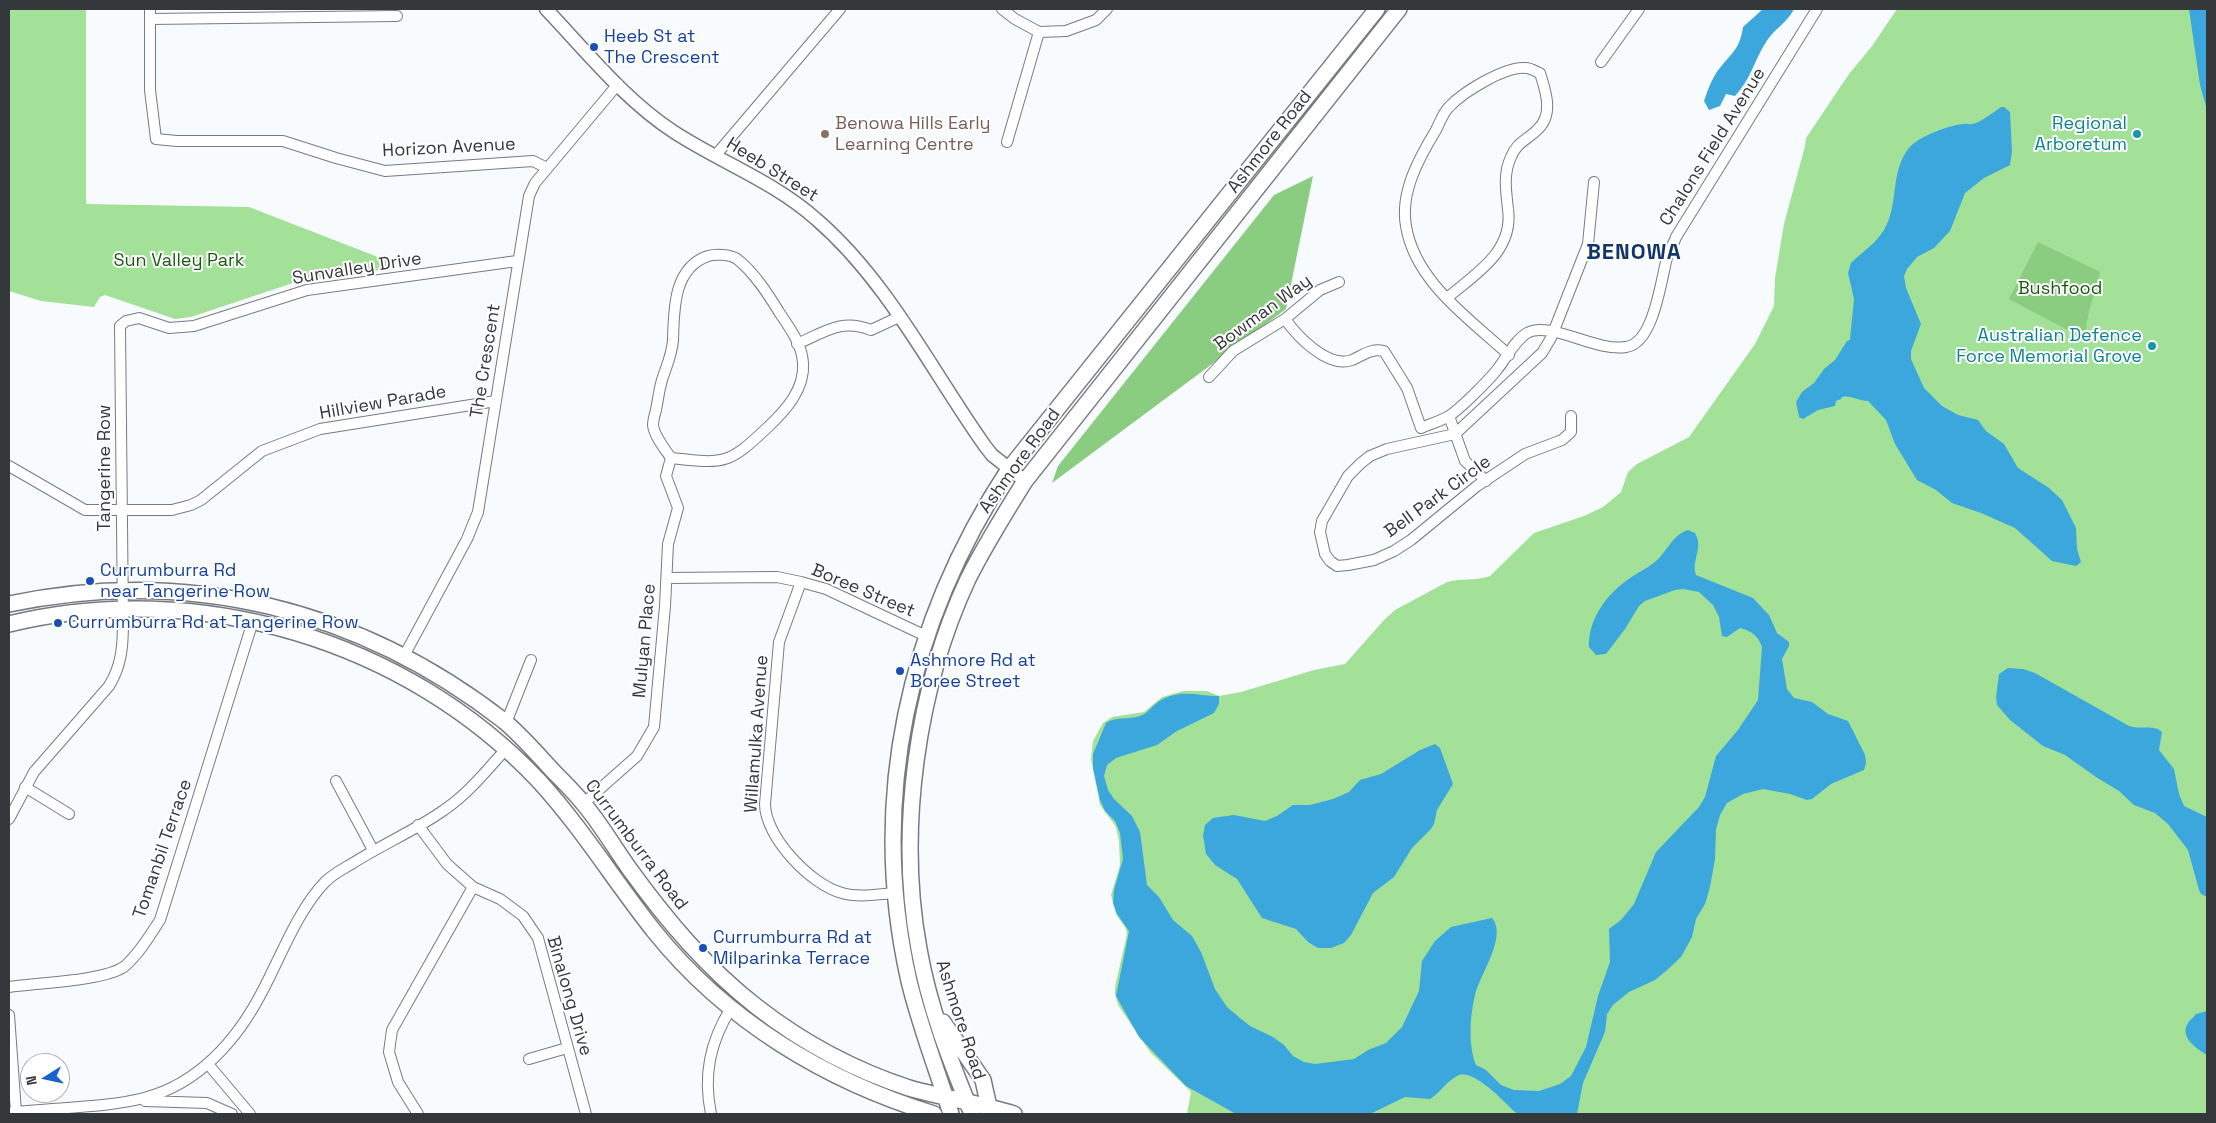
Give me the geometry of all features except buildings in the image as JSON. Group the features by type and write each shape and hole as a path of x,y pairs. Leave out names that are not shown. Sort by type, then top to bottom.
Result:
{"main road":[{"name":"Ashmore Road","path":"952,1114 922,1030 909,981 902,948 892,842 895,789 906,714 926,636 950,574 969,534 1009,469 1376,9"},
{"name":"Ashmore Road","path":"969,1107 932,1006 918,941 911,872 911,802 917,754 943,643 968,581 996,527 1025,481 1399,9"},
{"name":"Currumburra Road","path":"9,604 66,594 123,590 191,592 261,604 324,620 404,656 438,674 506,723 584,803 676,931 742,995 802,1038 864,1071 912,1088 946,1096 969,1107 989,1107 1014,1114"},
{"name":"Currumburra Road","path":"9,624 43,616 123,609 194,611 253,621 313,637 389,670 448,704 506,749 571,818 668,947 684,965 731,1008 774,1040 828,1072 873,1093 934,1114"},
{"path":"932,1006 981,1077 989,1107"}],"street":[{"name":"Heeb Street","path":"546,9 618,84 660,122 786,196 816,218 866,271 985,446 1009,469 1025,481"},
{"path":"715,156 840,9"},
{"path":"1002,9 1015,19 1039,32 1066,31 1096,20 1108,9"},
{"path":"1601,62 1639,9"},
{"name":"Chalons Field Avenue","path":"1450,416 1495,372 1521,337 1531,331 1553,330 1595,345 1612,347 1628,347 1641,338 1648,327 1664,277 1668,254 1676,237 1817,9"},
{"path":"150,14 397,16"},
{"name":"Horizon Avenue","path":"150,14 150,90 156,139 177,141 283,141 385,171 527,161 533,161 547,168"},
{"path":"1007,142 1039,32"},
{"path":"1447,298 1493,261 1503,244 1509,227 1509,211 1505,190 1509,162 1521,141 1538,130 1547,115 1547,94 1540,73 1526,68 1508,71 1464,94 1448,108 1422,151 1406,201 1406,226 1416,257 1432,282 1447,298 1509,355"},
{"name":"The Crescent","path":"404,656 474,525 478,512 528,196 535,183 547,168 618,84"},
{"path":"1455,434 1542,353 1588,244 1594,182"},
{"path":"714,254 736,258 772,301 794,335 803,362 802,380 794,398 778,417 743,450 728,459 711,463 671,458 660,441 653,425 662,381 672,351 676,293 686,273 696,260 714,254"},
{"name":"Sunvalley Drive","path":"120,326 126,321 139,318 169,328 194,326 307,290 517,261"},
{"name":"Bowman Way","path":"1209,376 1233,351 1285,319 1320,290 1339,282"},
{"path":"797,344 836,326 856,324 871,330 899,317"},
{"path":"1285,319 1303,340 1331,359 1350,361 1370,350 1384,351 1407,388 1421,428 1450,416 1465,461 1486,480"},
{"name":"Tangerine Row","path":"9,817 34,772 99,698 116,675 123,647 120,326"},
{"name":"Hillview Parade","path":"9,466 85,510 172,510 190,506 220,486 262,451 320,429 496,401"},
{"name":"Bell Park Circle","path":"1455,434 1387,449 1370,456 1348,476 1322,520 1320,532 1325,554 1330,561 1337,566 1348,565 1374,560 1394,551 1411,540 1451,506 1486,480 1525,454 1562,440 1571,432 1571,416"},
{"name":"Mulyan Place","path":"584,803 637,756 654,727 667,578 668,544 678,508 666,476 671,458"},
{"name":"Boree Street","path":"667,578 777,577 801,582 826,589 926,636"},
{"name":"Willamulka Avenue","path":"801,582 779,642 765,804 768,822 778,840 818,882 849,895 896,893"},
{"name":"Tomanbil Terrace","path":"9,987 101,976 124,966 144,945 160,920 253,621"},
{"path":"506,723 531,660"},
{"path":"9,1015 12,1113 110,1109 127,1101 155,1094 189,1077 208,1064 232,1040 247,1020 311,900 325,882 373,850 445,810 506,749"},
{"path":"336,781 373,850"},
{"path":"25,786 69,814"},
{"name":"Binalong Drive","path":"418,825 447,864 473,887 500,899 523,916 538,938 586,1114"},
{"path":"418,1114 398,1082 389,1052 392,1030 473,887"},
{"path":"710,1114 706,1080 708,1064 714,1040 731,1008"},
{"path":"529,1059 567,1048"},
{"path":"208,1064 250,1114"},
{"path":"127,1101 177,1100 207,1103 232,1114"}],"green space":[{"name":"Sun Valley Park","path":"9,9 86,9 86,204 249,207 396,264 394,268 299,281 191,317 175,319 105,295 100,297 94,307 41,301 9,291"},
{"path":"1897,9 2207,9 2207,1114 1187,1114 1191,1092 1150,1052 1118,1005 1115,994 1127,934 1126,929 1116,914 1111,895 1120,865 1119,841 1116,827 1100,805 1091,759 1093,741 1103,723 1112,717 1144,712 1162,697 1183,691 1207,691 1219,696 1241,692 1314,670 1345,664 1395,610 1447,582 1490,576 1534,533 1584,516 1603,507 1621,492 1628,472 1637,464 1689,437 1755,344 1774,306 1775,278 1784,224 1806,138 1849,74 1872,46"},
{"path":"1313,176 1286,309 1052,483 1058,466 1274,195"},
{"name":"Bushfood","path":"2038,242 2100,272 2088,316 2086,331 2075,334 2009,299"}],"water":[{"path":"1763,9 1794,9 1766,42 1749,76 1735,96 1726,94 1720,106 1709,110 1704,101 1713,78 1736,48 1743,27"},
{"path":"2189,9 2207,9 2207,110 2200,85"},
{"path":"2001,107 2010,112 2012,151 2010,165 1984,178 1965,193 1950,231 1934,248 1917,257 1904,276 1906,288 1921,324 1911,351 1911,359 1924,388 1942,406 1958,415 1978,420 1986,431 2004,444 2018,468 2049,488 2062,500 2076,528 2077,549 2081,562 2076,566 2052,561 2015,528 1952,503 1936,490 1917,480 1895,444 1886,420 1868,401 1842,397 1836,401 1835,406 1818,410 1803,419 1799,417 1796,402 1802,392 1814,383 1824,369 1835,360 1847,341 1850,340 1854,299 1848,273 1851,263 1876,241 1884,230 1893,205 1897,175 1903,157 1909,148 1920,139 1951,126 1979,122"},
{"path":"1688,530 1695,533 1698,544 1695,564 1696,575 1753,598 1769,615 1777,633 1789,642 1789,646 1782,659 1787,689 1794,698 1812,702 1828,714 1848,721 1865,755 1866,763 1864,770 1831,784 1812,799 1807,800 1790,794 1763,789 1743,794 1727,803 1720,815 1716,829 1715,859 1710,887 1705,904 1696,919 1692,937 1681,957 1666,971 1655,980 1629,992 1613,1005 1607,1014 1605,1032 1583,1083 1577,1114 1517,1114 1480,1081 1464,1075 1453,1078 1430,1099 1405,1097 1370,1114 1236,1114 1186,1086 1139,1037 1116,996 1129,931 1117,914 1113,903 1114,890 1123,859 1120,833 1115,821 1105,811 1100,800 1093,768 1093,754 1106,723 1143,715 1158,702 1173,695 1219,696 1219,704 1214,713 1177,731 1157,745 1116,758 1107,765 1104,776 1108,790 1114,799 1132,816 1140,832 1147,885 1159,897 1173,920 1192,936 1201,952 1215,989 1227,1007 1250,1026 1273,1037 1284,1045 1293,1056 1304,1062 1315,1064 1354,1059 1368,1050 1386,1043 1402,1027 1419,991 1422,961 1435,941 1451,927 1492,918 1496,926 1497,935 1491,956 1475,995 1471,1030 1473,1057 1476,1065 1486,1070 1501,1085 1514,1090 1539,1091 1560,1084 1571,1076 1586,1047 1598,996 1610,962 1609,929 1621,920 1634,904 1656,852 1699,807 1705,797 1716,756 1738,730 1758,700 1762,647 1760,643 1754,634 1740,628 1727,637 1722,636 1719,617 1713,605 1699,592 1683,589 1675,590 1645,601 1639,606 1606,654 1596,655 1589,647 1591,628 1599,610 1611,594 1629,578 1655,562 1682,532"},
{"path":"2008,668 2023,669 2035,673 2129,726 2155,728 2162,732 2159,750 2174,769 2179,794 2184,806 2207,817 2207,897 2201,894 2199,890 2188,850 2168,824 2155,813 2134,805 2119,791 2065,755 2043,746 2010,720 1997,705 1996,697 1999,674"},
{"path":"1435,744 1440,748 1453,784 1437,810 1431,829 1412,848 1394,877 1373,893 1351,935 1344,943 1331,948 1318,948 1308,942 1296,929 1262,918 1237,879 1215,865 1206,854 1203,835 1205,825 1213,818 1234,815 1265,821 1277,816 1293,805 1310,805 1333,799 1349,792 1360,780 1381,774 1420,750"},
{"path":"2207,1011 2207,1055 2190,1042 2187,1038 2186,1028 2196,1014"}],"place":[{"name":"Heeb St at The Crescent","path":"594,47"},
{"name":"Benowa Hills Early Learning Centre","path":"825,134"},
{"name":"Regional Arboretum","path":"2137,134"},
{"name":"Australian Defence Force Memorial Grove","path":"2152,346"},
{"name":"Currumburra Rd near Tangerine Row","path":"90,581"},
{"name":"Currumburra Rd at Tangerine Row","path":"58,623"},
{"name":"Ashmore Rd at Boree Street","path":"900,671"},
{"name":"Currumburra Rd at Milparinka Terrace","path":"703,948"}],"district":[{"name":"BENOWA","path":"1634,253"}]}
